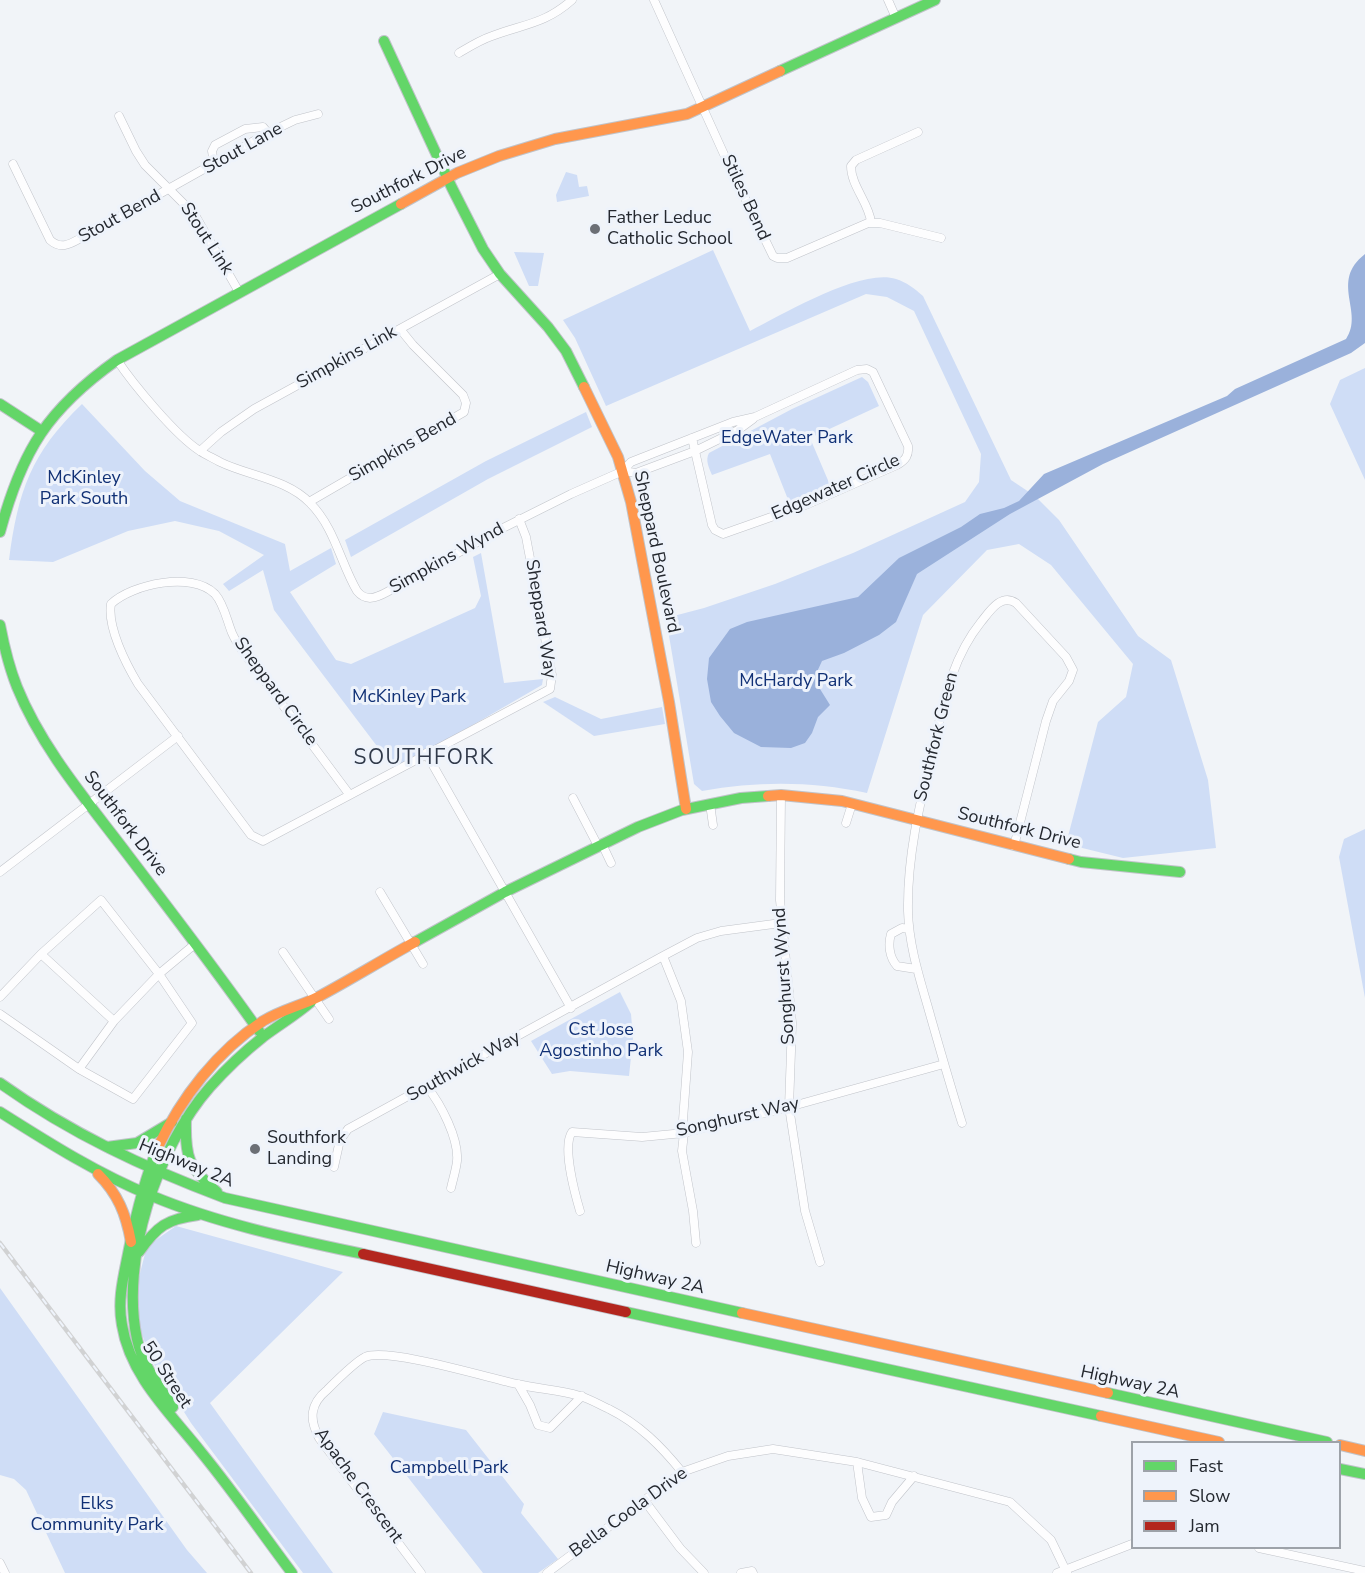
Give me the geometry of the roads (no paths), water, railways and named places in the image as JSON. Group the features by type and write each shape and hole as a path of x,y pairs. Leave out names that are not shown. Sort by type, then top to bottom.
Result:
{"street":[{"path":"459,53 491,36 537,23 572,0"},
{"path":"654,0 704,107"},
{"path":"888,0 896,18"},
{"name":"Southfork Drive","path":"0,532 17,475 40,429 74,391 117,360 447,177 499,156 546,141 659,121 704,107 935,0"},
{"name":"Sheppard Boulevard","path":"384,41 477,238 500,274 549,327 566,351 597,411 623,471 631,502 686,809"},
{"name":"Stiles Bend","path":"704,107 723,153 773,256 787,258 871,222"},
{"name":"Stout Lane","path":"170,189 268,133 295,120 318,114"},
{"name":"Stout Link","path":"118,116 140,158 195,215 239,292"},
{"path":"214,164 212,151 215,145 251,127 262,128 268,133"},
{"path":"918,132 853,163 852,173 871,222 880,222 941,238"},
{"name":"Stout Bend","path":"13,164 46,235 59,246 70,244 170,189"},
{"name":"Simpkins Link","path":"200,451 221,432 254,409 500,274"},
{"name":"Simpkins Bend","path":"309,502 464,412 466,403 463,394 413,345 400,329"},
{"name":"Simpkins Wynd","path":"117,360 184,438 200,451 232,467 274,481 309,502 332,534 357,591 364,597 371,598 387,592 519,519 623,471"},
{"name":"Edgewater Circle","path":"692,438 712,525 715,530 723,534 808,504 897,465 907,456 908,446 873,372 867,369 856,370 755,417"},
{"path":"0,405 40,429"},
{"path":"623,471 631,462 733,422 755,417"},
{"path":"623,471 636,473 694,451 738,430 755,417"},
{"name":"Sheppard Way","path":"426,753 543,694 552,685 528,549 519,519"},
{"name":"Sheppard Circle","path":"349,794 244,653 232,634 214,593 199,586 157,583 132,590 111,604 110,618 132,673 251,835 257,839 263,841 269,839 426,753"},
{"name":"Southfork Green","path":"916,819 946,692 957,661 972,633 992,609 999,602 1011,600 1066,657 1073,670 1069,681 1053,701 1046,721 1014,846"},
{"name":"Southfork Drive","path":"0,626 14,679 26,711 50,752 263,1037"},
{"path":"0,872 178,736"},
{"path":"426,753 571,1008"},
{"name":"Southfork Drive","path":"154,1171 158,1146 193,1089 225,1052 256,1027 285,1009 315,998 505,892 653,820 686,809 762,795 781,795 852,804 1081,862 1180,872"},
{"name":"Songhurst Wynd","path":"781,795 781,923 792,1023 789,1107 805,1211 820,1262"},
{"path":"573,798 611,863"},
{"path":"710,804 713,825"},
{"path":"846,823 852,804"},
{"path":"916,819 910,876 909,928 916,969 962,1123"},
{"path":"380,892 423,964"},
{"path":"0,997 41,954 101,900 159,974 192,1023 133,1099 79,1069 0,1014"},
{"name":"Southwick Way","path":"334,1167 340,1140 348,1129 663,956 697,938 721,931 781,923"},
{"path":"909,928 902,928 891,934 890,952 897,966 916,969"},
{"path":"79,1069 114,1021 159,974 195,944"},
{"path":"283,952 329,1019"},
{"path":"41,954 114,1021"},
{"path":"663,956 681,1001 688,1052 682,1151 693,1211 696,1243"},
{"name":"Southfork Drive","path":"154,1171 195,1104 226,1070 263,1037 300,1012 315,998"},
{"name":"Songhurst Way","path":"580,1211 570,1168 568,1137 572,1132 642,1137 684,1133 789,1107 944,1064"},
{"name":"Highway 2A","path":"0,1083 80,1135 154,1171 225,1198 1318,1441"},
{"path":"427,1087 444,1114 455,1141 457,1160 451,1188"},
{"path":"0,1112 86,1164 147,1194 202,1214 279,1236 1210,1441"},
{"path":"186,1119 185,1147 190,1167 225,1198"},
{"path":"105,1147 137,1143 172,1122"},
{"path":"86,1164 108,1184 119,1198 126,1213 131,1242"},
{"name":"50 Street","path":"154,1171 131,1242 120,1289 121,1323 127,1347 149,1386 292,1573"},
{"name":"50 Street","path":"147,1194 132,1289 137,1340 152,1373 201,1452"},
{"path":"139,1252 154,1229 161,1224 178,1217 202,1214"},
{"name":"Apache Crescent","path":"421,1573 319,1438 312,1425 313,1408 321,1394 366,1357 388,1355 582,1396 641,1429 663,1449 682,1472"},
{"path":"518,1384 538,1425 550,1428 582,1396"},
{"path":"1341,1445 1365,1451"},
{"name":"Bella Coola Drive","path":"547,1573 682,1472 728,1456 773,1449 857,1462 1010,1502 1051,1540 1063,1572"},
{"path":"857,1462 862,1498 871,1517 886,1515 892,1502 914,1476"},
{"path":"1341,1469 1365,1474"},
{"path":"644,1500 680,1548 704,1573"},
{"path":"1063,1572 1131,1544"},
{"path":"1264,1549 1365,1571"},
{"path":"0,1563 5,1573"},
{"path":"741,1573 752,1571 753,1573"}],"water":[{"path":"1365,254 1365,343 1351,353 1103,464 1010,514 917,574 896,622 879,635 844,653 822,661 816,674 820,689 830,705 818,717 805,743 791,748 761,747 734,733 720,716 711,702 707,679 709,658 730,629 747,622 858,597 899,558 961,527 980,514 1004,508 1019,501 1044,474 1227,396 1235,389 1346,339 1351,329 1352,318 1348,286 1350,275"}],"railway":[{"path":"0,1243 251,1573"}],"place":[{"name":"Father Leduc Catholic School","path":"595,229"},
{"name":"Southfork Landing","path":"255,1149"}],"district":[{"name":"SOUTHFORK","path":"424,759"}],"park label":[{"name":"EdgeWater Park","path":"787,439"},
{"name":"McKinley Park South","path":"84,489"},
{"name":"McHardy Park","path":"796,682"},
{"name":"McKinley Park","path":"409,698"},
{"name":"Cst Jose Agostinho Park","path":"601,1041"},
{"name":"Campbell Park","path":"449,1469"},
{"name":"Elks Community Park","path":"97,1516"}]}
